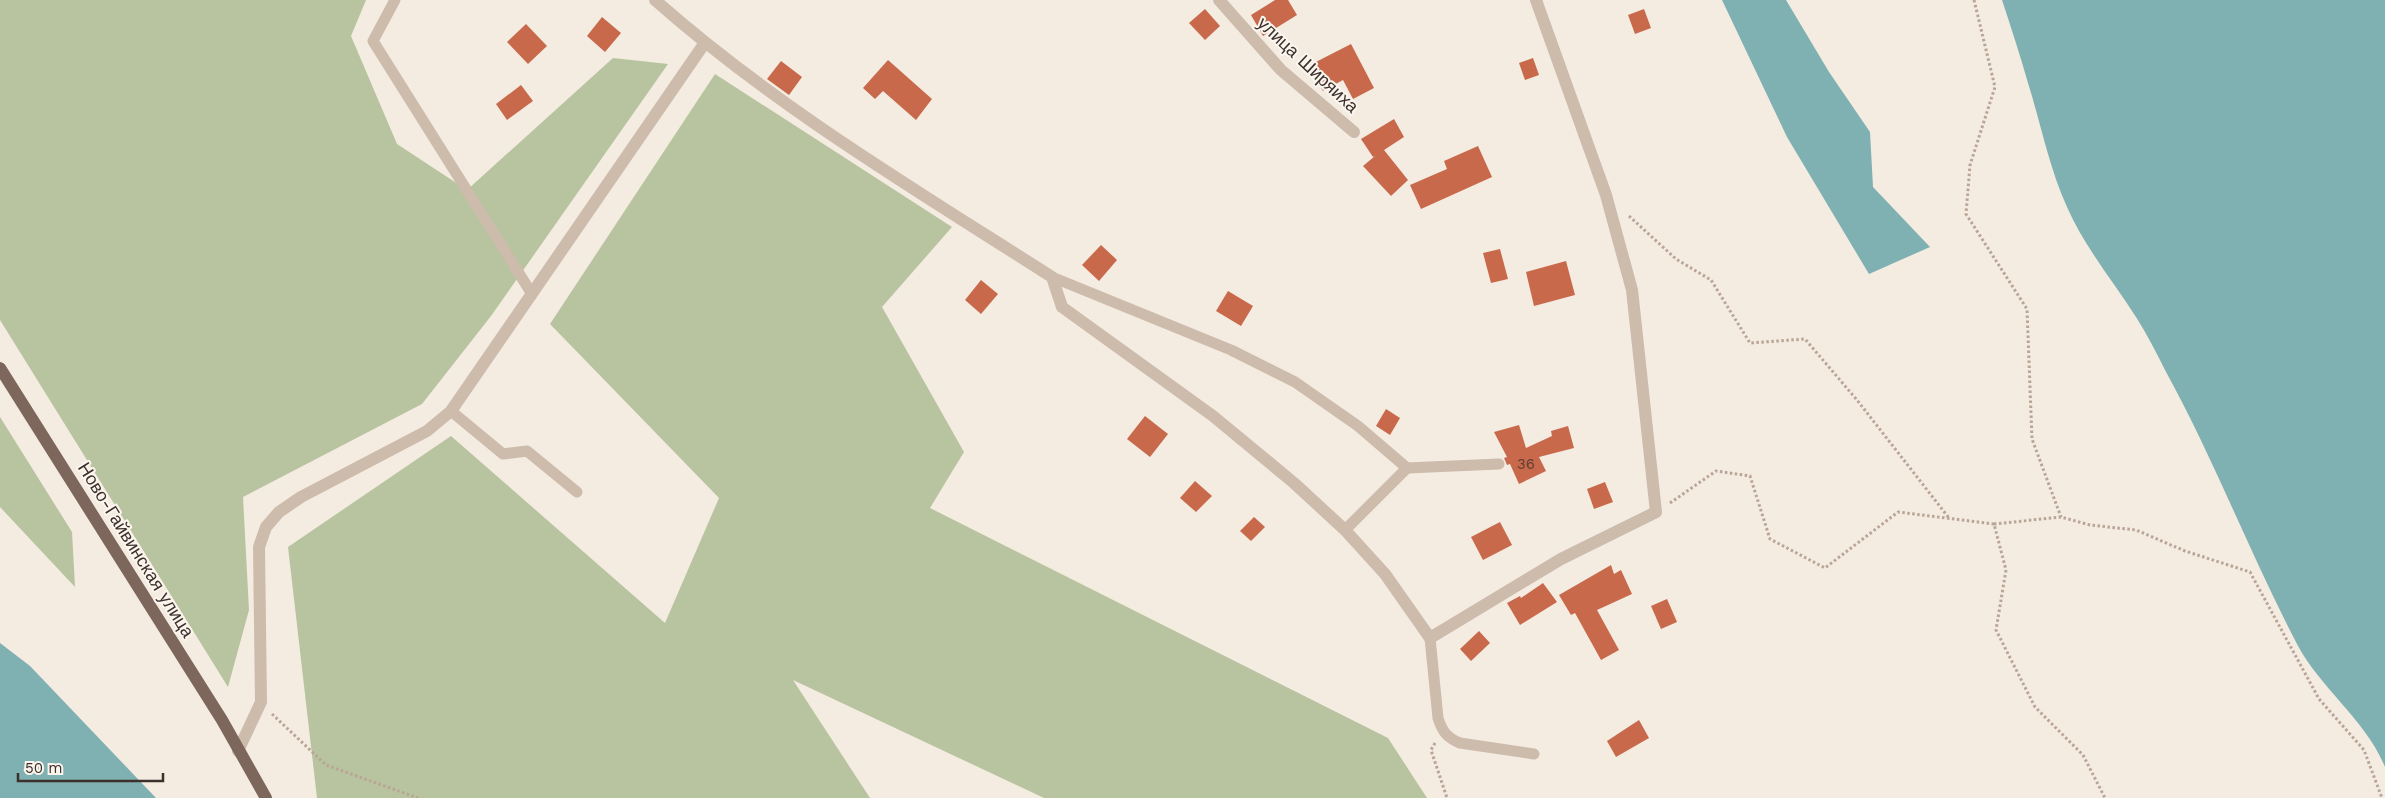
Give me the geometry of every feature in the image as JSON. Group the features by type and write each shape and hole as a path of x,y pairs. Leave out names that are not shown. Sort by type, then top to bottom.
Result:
{"main road":[{"name":"Ново-Гайвинская улица","path":"0,368 222,720 266,798"}],"street":[{"path":"655,0 704,44 858,153 1052,277 1062,307 1213,416 1294,483 1345,530 1385,574 1430,638 1561,559 1656,512 1632,290 1606,195 1536,0"},
{"name":"улица Ширяиха","path":"1219,0 1281,70 1354,132"},
{"path":"238,751 261,702 260,547 266,527 279,512 300,497 427,431 451,411 704,44"}],"lane":[{"path":"394,0 373,41 532,294"},
{"path":"1052,277 1231,350 1295,382 1358,426 1407,468"},
{"path":"451,411 503,454 527,451 577,492"},
{"path":"1345,530 1407,468 1499,464"},
{"path":"1430,638 1438,718 1442,730 1450,739 1460,743 1534,754"}],"path":[{"path":"1974,0 1995,87 1970,165 1966,214 2027,309 2032,439 2060,517"},
{"path":"1628,214 1676,259 1711,280 1750,343 1805,340 1857,400 1950,519"},
{"path":"1656,512 1716,470 1750,476 1770,539 1825,568 1898,512 1994,524 2060,517 2090,525 2136,530 2185,551 2250,572 2320,700 2364,750 2382,798"},
{"path":"1994,524 2006,570 1996,630 2035,707 2082,755 2105,798"},
{"path":"261,702 326,765 418,798"},
{"path":"1442,730 1431,750 1447,798"}],"green space":[{"path":"0,0 366,0 351,36 397,144 467,190 613,58 668,64 491,316 422,404 243,497 249,610 228,687 0,320"},
{"path":"715,74 952,227 882,307 964,452 930,508 1388,738 1427,798 1044,798 793,680 870,798 317,798 288,547 451,436 665,623 719,498 550,324"},
{"path":"0,417 72,532 75,587 0,507"}],"water":[{"path":"1722,0 1786,0 1829,72 1870,132 1873,187 1930,247 1869,274 1787,137"},
{"path":"2002,0 2385,0 2385,767 2377,750 2366,734 2318,675 2297,644 2263,576 2200,438 2151,343 2136,317 2090,249 2067,207 2055,177 2033,98"},
{"path":"0,643 30,666 156,798 0,798"}],"building":[{"path":"1275,0 1288,0 1297,15 1263,36 1251,15"},
{"path":"1205,9 1220,26 1205,40 1189,23"},
{"path":"1644,9 1651,28 1635,34 1628,15"},
{"path":"602,17 621,33 605,52 587,36"},
{"path":"526,24 547,46 528,64 507,42"},
{"path":"1351,44 1374,88 1353,99 1343,80 1323,91 1310,65"},
{"path":"1533,58 1539,75 1525,80 1519,63"},
{"path":"888,60 932,99 916,120 883,91 875,99 863,88"},
{"path":"781,61 802,77 789,95 767,79"},
{"path":"521,85 533,101 507,120 496,104"},
{"path":"1394,119 1404,137 1384,150 1408,180 1391,196 1363,166 1375,156 1373,157 1361,139"},
{"path":"1478,146 1492,177 1421,209 1410,185 1447,169 1444,161"},
{"path":"1101,245 1117,260 1099,281 1082,265"},
{"path":"1500,249 1508,279 1491,283 1483,253"},
{"path":"1566,261 1575,295 1534,306 1526,272"},
{"path":"981,280 998,294 981,314 965,300"},
{"path":"1228,291 1253,306 1241,326 1216,311"},
{"path":"1386,409 1400,418 1390,435 1376,426"},
{"path":"1145,416 1168,434 1150,457 1127,439"},
{"path":"1519,425 1526,448 1552,436 1551,431 1568,426 1574,448 1539,457 1546,471 1519,484 1510,464 1507,465 1504,458 1507,457 1494,432"},
{"path":"1195,481 1212,496 1196,512 1180,498"},
{"path":"1605,482 1613,502 1594,509 1587,489"},
{"path":"1254,517 1265,527 1251,541 1240,531"},
{"path":"1500,522 1512,545 1483,560 1471,537"},
{"path":"1611,565 1614,574 1621,570 1632,594 1597,610 1619,650 1601,660 1575,613 1571,615 1559,595"},
{"path":"1543,583 1557,602 1520,625 1507,603 1520,596 1521,598"},
{"path":"1667,599 1677,622 1661,629 1651,606"},
{"path":"1479,631 1490,643 1471,661 1460,649"},
{"path":"1639,720 1649,738 1616,757 1607,741"}]}
